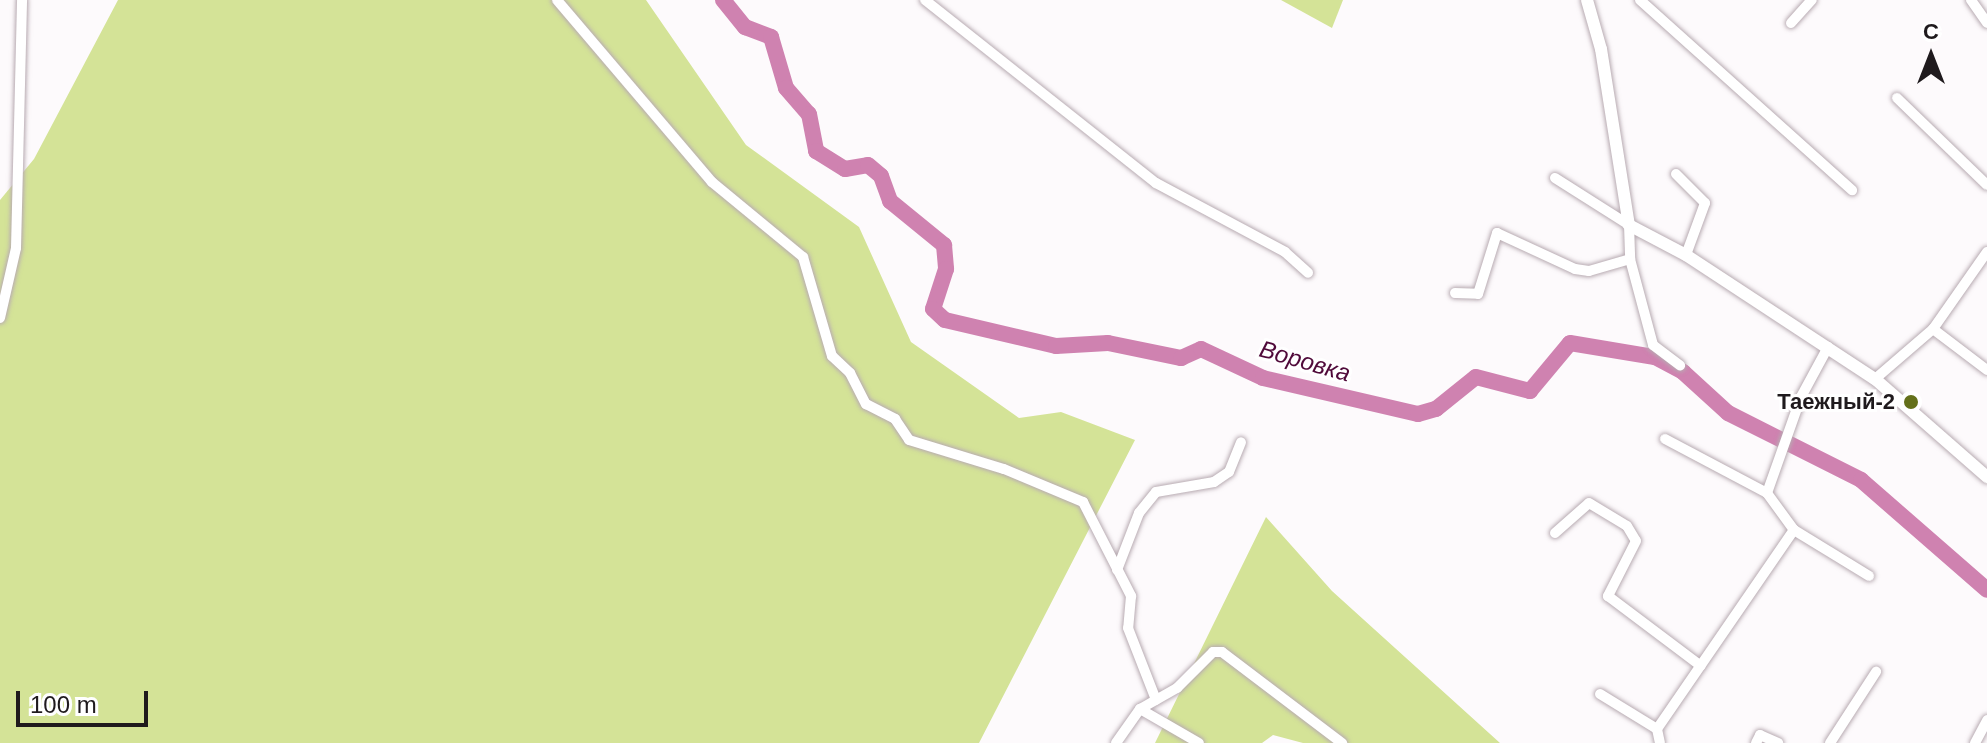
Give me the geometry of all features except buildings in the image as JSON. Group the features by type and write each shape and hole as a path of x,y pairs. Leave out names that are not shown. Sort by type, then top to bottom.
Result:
{"street":[{"path":"0,318 16,248 22,0"},
{"path":"557,0 712,182 803,257 832,356 850,373 866,404 895,419 909,440 1004,469 1083,502 1131,596 1128,628 1156,700"},
{"path":"925,0 1156,183 1285,252 1308,273"},
{"path":"1640,0 1852,190"},
{"path":"1791,23 1812,0"},
{"path":"1971,0 1987,23"},
{"path":"1589,1 1601,49 1629,225 1630,259 1653,345 1680,365"},
{"path":"1897,98 1987,185"},
{"path":"1676,174 1705,203 1686,255"},
{"path":"1555,178 1629,225 1686,255 1875,379 1985,472"},
{"path":"1455,293 1478,294 1497,233 1575,269 1589,271 1630,259"},
{"path":"1875,379 1933,329 1987,252"},
{"path":"1933,329 1987,370"},
{"path":"1767,493 1801,397 1828,347"},
{"path":"1665,439 1767,493 1794,530 1869,576"},
{"path":"1117,570 1139,513 1156,492 1214,482 1229,472 1241,442"},
{"path":"1555,533 1589,503 1627,526 1636,541 1608,596 1701,666"},
{"path":"1657,729 1794,530"},
{"path":"1116,743 1140,709 1177,688 1213,652 1222,652 1342,743"},
{"path":"1830,743 1876,672"},
{"path":"1600,694 1657,729 1660,743"},
{"path":"1140,709 1193,741"},
{"path":"1975,743 1987,720"},
{"path":"1756,743 1760,735 1778,743"}],"green space":[{"path":"118,0 646,0 746,145 859,227 911,342 1019,418 1061,412 1135,440 979,743 0,743 0,200 34,159"},
{"path":"1281,0 1343,0 1332,28"},
{"path":"1266,517 1332,591 1500,743 1303,743 1273,735 1262,743 1155,743"}],"waterway":[{"name":"Воровка","path":"723,0 745,27 771,37 786,88 809,114 816,151 845,169 868,165 881,176 890,201 944,245 946,269 933,309 945,320 1056,346 1108,343 1181,358 1201,349 1263,378 1418,414 1436,409 1476,377 1530,391 1570,343 1655,357 1683,372 1728,413 1861,480 1987,590"}],"place":[{"name":"Таежный-2","path":"1911,402"}]}
